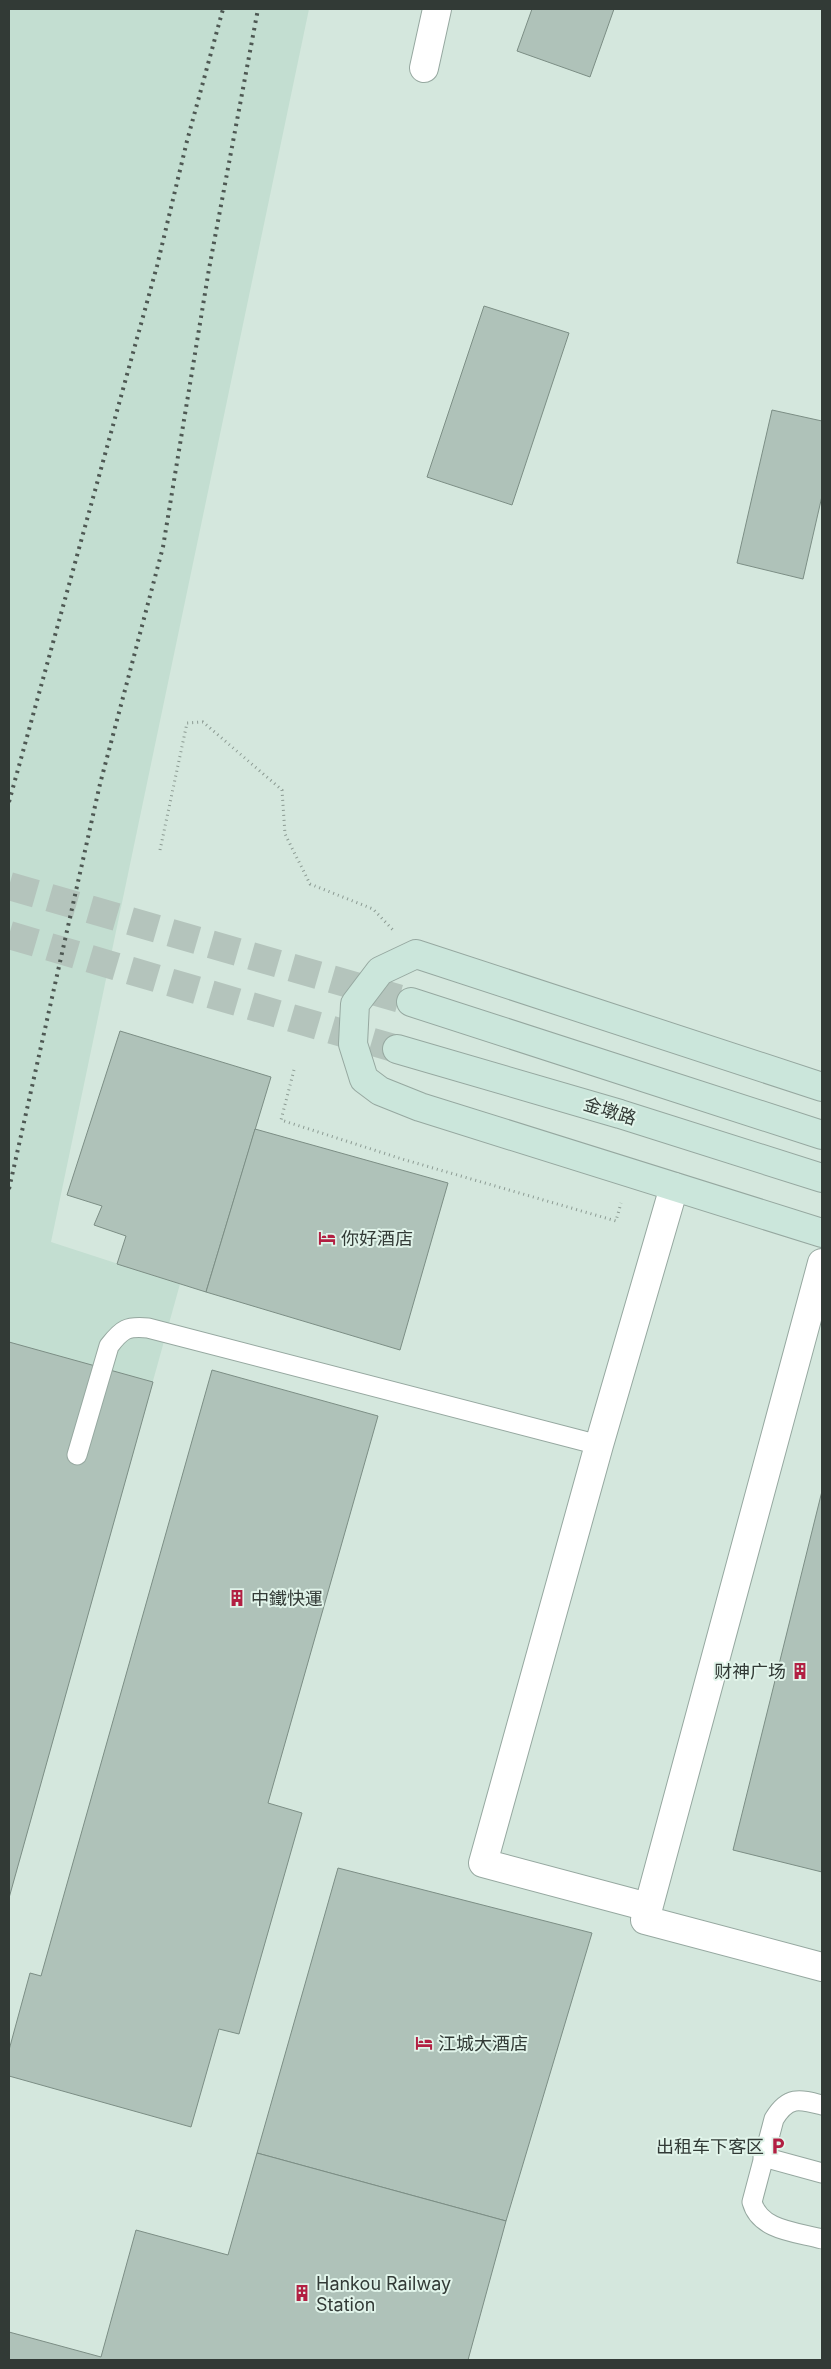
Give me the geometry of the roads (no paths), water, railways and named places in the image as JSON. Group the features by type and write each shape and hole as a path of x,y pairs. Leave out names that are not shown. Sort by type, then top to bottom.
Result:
{"street":[{"path":"424,68 437,9"},
{"path":"822,1087 416,954 380,971 355,1004 353,1044 364,1079 380,1091 420,1107 822,1233"},
{"path":"411,1002 822,1135"},
{"name":"金墩路","path":"397,1049 620,1114 822,1178"},
{"path":"648,1907 483,1863 599,1445 674,1187"},
{"path":"822,1263 645,1920 822,1967"}],"lane":[{"path":"77,1455 109,1346 119,1333 133,1327 148,1328 599,1445"},
{"path":"822,2105 802,2100 792,2101 781,2108 774,2119 752,2202 754,2211 769,2225 822,2239"},
{"path":"764,2157 822,2173"}],"tunnel":[{"path":"9,886 411,1002"},
{"path":"9,935 397,1049"}],"railway":[{"path":"9,802 157,266 187,141 223,9"},
{"path":"9,1189 100,784 163,547 209,269 258,9"}],"place":[{"name":"你好酒店","path":"327,1238"},
{"name":"中鐵快運","path":"237,1598"},
{"name":"财神广场","path":"800,1671"},
{"name":"江城大酒店","path":"424,2043"},
{"name":"出租车下客区","path":"778,2146"},
{"name":"Hankou Railway Station","path":"302,2293"}]}
